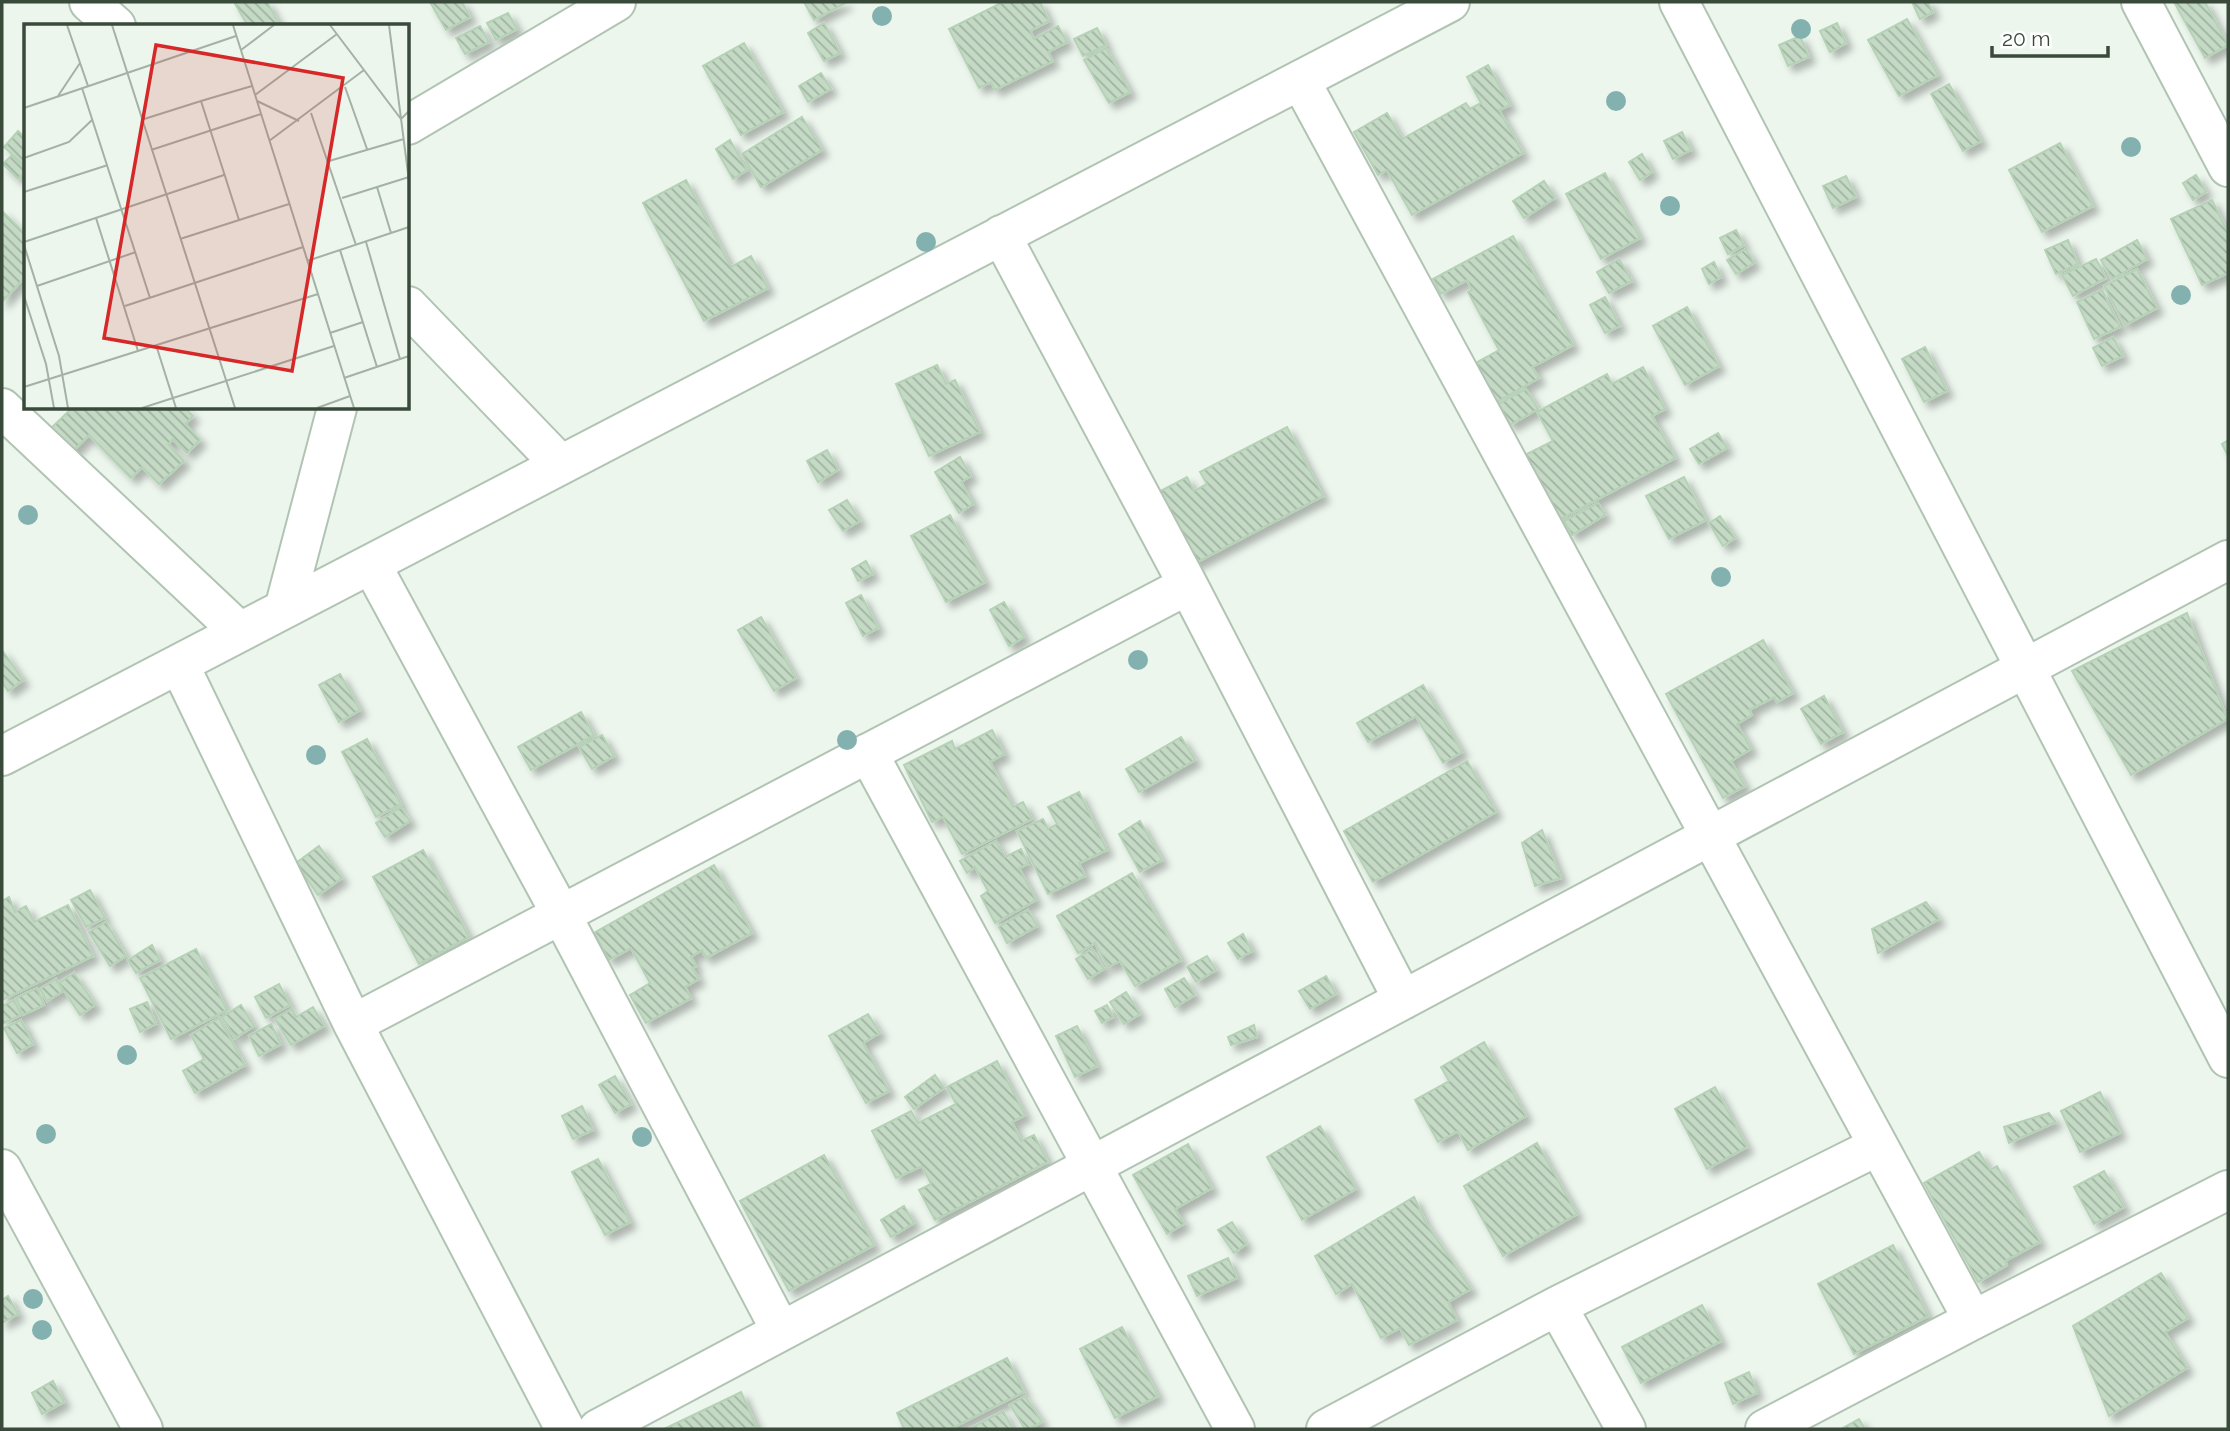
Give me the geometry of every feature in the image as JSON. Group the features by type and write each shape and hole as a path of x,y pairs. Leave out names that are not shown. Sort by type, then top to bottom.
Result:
{"street":[{"path":"89,2 114,24"},
{"path":"410,124 616,2"},
{"path":"2,756 1300,80 1394,15 1450,2"},
{"path":"1679,2 2225,1043"},
{"path":"2141,2 2228,167"},
{"path":"1300,80 1973,1320"},
{"path":"1002,236 1188,585 1403,1000"},
{"path":"410,308 561,465"},
{"path":"2,408 240,632"},
{"path":"284,609 336,410"},
{"path":"598,1429 2228,560"},
{"path":"371,564 562,916 781,1331"},
{"path":"353,1024 1188,585"},
{"path":"179,664 353,1024 565,1429"},
{"path":"868,753 1235,1429"},
{"path":"1326,1429 1558,1306 1878,1146"},
{"path":"2,1169 143,1429"},
{"path":"1765,1429 2228,1190"},
{"path":"1558,1306 1626,1429"}],"building":[{"path":"234,2 267,2 278,22 274,24 247,24"},
{"path":"430,2 462,2 470,17 446,30"},
{"path":"804,2 847,2 814,20"},
{"path":"1003,2 1040,2 1049,21 1030,31 1034,39 1058,26 1067,42 1048,52 1053,61 995,90 991,82 979,88 949,29"},
{"path":"1912,2 1931,2 1928,3 1933,12 1920,19"},
{"path":"2174,2 2205,2 2228,45 2205,58"},
{"path":"508,13 517,29 496,40 487,23"},
{"path":"1907,19 1938,75 1899,96 1868,40"},
{"path":"824,23 840,53 824,61 808,33"},
{"path":"1837,23 1846,43 1830,52 1820,31"},
{"path":"480,26 489,42 465,54 456,38"},
{"path":"1097,28 1106,45 1083,56 1074,39"},
{"path":"1800,36 1809,57 1788,66 1779,45"},
{"path":"744,43 783,112 741,135 703,66"},
{"path":"1106,48 1130,92 1109,103 1084,60"},
{"path":"1488,65 1510,105 1499,110 1523,153 1412,215 1387,170 1378,175 1354,132 1387,113 1402,139 1466,103 1470,109 1481,103 1467,77"},
{"path":"821,73 831,89 808,102 799,86"},
{"path":"1949,84 1981,141 1963,151 1931,94"},
{"path":"802,117 822,150 761,187 742,154"},
{"path":"18,131 24,137 24,165 4,147"},
{"path":"1682,132 1691,150 1673,159 1664,141"},
{"path":"730,140 747,170 733,179 716,149"},
{"path":"2060,143 2093,206 2042,232 2009,170"},
{"path":"1642,154 1652,172 1640,180 1629,162"},
{"path":"12,155 24,168 24,172 18,179 3,164"},
{"path":"1605,173 1640,238 1601,259 1566,194"},
{"path":"2196,175 2206,192 2193,200 2183,183"},
{"path":"1846,176 1856,197 1833,208 1823,186"},
{"path":"686,180 731,267 751,256 768,288 704,321 643,203"},
{"path":"1544,181 1555,198 1524,218 1513,201"},
{"path":"2212,200 2228,233 2228,273 2202,285 2171,219"},
{"path":"2,211 24,233 24,278 2,302"},
{"path":"1736,230 1744,245 1728,254 1720,238"},
{"path":"1513,236 1573,345 1532,367 1539,378 1495,403 1474,364 1499,350 1468,292 1472,290 1467,280 1441,294 1433,279"},
{"path":"2068,240 2078,264 2056,274 2045,250"},
{"path":"2137,240 2147,259 2112,279 2101,260"},
{"path":"1746,249 1754,263 1736,274 1727,260"},
{"path":"1619,259 1632,281 1609,293 1597,272"},
{"path":"2096,259 2106,278 2073,296 2062,275"},
{"path":"1714,262 1721,277 1709,284 1702,269"},
{"path":"2137,269 2157,308 2125,325 2104,286"},
{"path":"2102,290 2120,327 2094,339 2077,302"},
{"path":"1605,297 1620,326 1605,333 1590,305"},
{"path":"1687,307 1719,366 1685,385 1653,326"},
{"path":"2113,337 2123,356 2102,366 2093,348"},
{"path":"1925,347 1947,391 1924,402 1902,359"},
{"path":"937,365 946,384 955,380 980,432 929,456 896,384"},
{"path":"1643,367 1665,409 1652,416 1675,458 1555,522 1521,457 1553,441 1537,412 1607,374 1612,384"},
{"path":"1526,389 1538,409 1510,425 1499,404"},
{"path":"70,410 187,410 193,416 185,424 200,440 187,453 173,439 168,444 184,461 159,484 142,467 131,478 89,435 70,454 48,431"},
{"path":"1287,427 1323,496 1190,566 1153,495 1187,477 1194,491 1207,484 1200,472"},
{"path":"1718,433 1727,448 1699,464 1690,449"},
{"path":"2228,440 2228,456 2222,444"},
{"path":"827,450 838,470 818,482 807,461"},
{"path":"960,457 971,476 961,482 973,504 959,513 935,472"},
{"path":"1684,477 1706,520 1669,539 1646,496"},
{"path":"847,500 860,521 843,531 829,510"},
{"path":"1598,503 1605,515 1572,535 1564,521"},
{"path":"950,515 985,582 946,602 911,536"},
{"path":"1720,516 1735,538 1723,546 1709,523"},
{"path":"866,561 873,574 858,581 852,569"},
{"path":"861,595 878,628 863,636 846,603"},
{"path":"1004,602 1024,637 1009,646 990,610"},
{"path":"2187,613 2227,719 2131,775 2072,671"},
{"path":"761,617 796,678 774,691 738,630"},
{"path":"1763,640 1793,693 1777,702 1774,697 1749,710 1752,715 1737,724 1751,749 1731,761 1745,786 1723,798 1666,694"},
{"path":"2,650 23,680 8,691 2,682"},
{"path":"340,674 360,710 339,722 319,685"},
{"path":"1423,685 1462,752 1443,763 1416,716 1368,742 1357,723"},
{"path":"1824,696 1843,732 1821,744 1801,709"},
{"path":"581,712 594,735 531,770 518,747"},
{"path":"992,730 1004,754 990,762 1013,807 1023,802 1032,819 962,854 943,817 932,822 904,765 952,741 955,749"},
{"path":"602,735 614,756 592,769 579,747"},
{"path":"1181,737 1195,760 1139,792 1126,769"},
{"path":"367,739 401,804 376,817 342,752"},
{"path":"1467,761 1496,812 1373,882 1344,831"},
{"path":"1079,792 1107,850 1079,863 1085,876 1048,894 1017,831 1043,819 1048,829 1057,824 1048,807"},
{"path":"401,807 410,821 385,837 376,823"},
{"path":"1140,821 1162,860 1140,872 1119,834"},
{"path":"1542,830 1561,878 1535,886 1522,843"},
{"path":"996,841 1005,857 1021,849 1028,864 1019,868 1036,900 995,923 981,896 988,891 975,867 967,873 960,861"},
{"path":"319,846 342,878 318,895 296,863"},
{"path":"423,850 469,937 419,964 373,877"},
{"path":"714,865 752,933 706,958 702,950 691,957 696,966 692,968 699,979 685,987 691,998 646,1023 630,995 650,983 631,948 609,960 594,933"},
{"path":"1132,873 1181,960 1135,986 1120,961 1108,967 1095,943 1078,953 1057,916"},
{"path":"90,890 105,918 86,927 71,900"},
{"path":"9,897 15,912 26,906 34,922 68,905 93,956 2,1000 2,901"},
{"path":"1926,902 1939,919 1878,953 1872,929"},
{"path":"1028,910 1037,926 1007,943 999,927"},
{"path":"106,922 126,956 110,966 89,932"},
{"path":"1243,934 1252,951 1238,959 1228,943"},
{"path":"152,945 160,960 136,973 128,960"},
{"path":"196,949 227,1010 171,1039 140,978"},
{"path":"1092,949 1104,969 1088,979 1076,959"},
{"path":"1207,956 1216,970 1196,982 1187,967"},
{"path":"74,973 95,1005 80,1015 59,983"},
{"path":"1326,976 1336,994 1310,1009 1299,991"},
{"path":"1184,978 1195,995 1175,1007 1165,989"},
{"path":"56,979 63,991 47,1001 40,989"},
{"path":"279,984 290,1005 266,1018 255,997"},
{"path":"37,988 44,1005 23,1015 16,998"},
{"path":"1126,992 1140,1014 1124,1024 1110,1002"},
{"path":"14,1000 21,1015 2,1024 2,1006"},
{"path":"147,1002 156,1024 140,1032 130,1009"},
{"path":"241,1005 254,1026 235,1038 222,1017"},
{"path":"1107,1005 1113,1017 1102,1023 1095,1011"},
{"path":"313,1007 324,1026 291,1045 275,1019 292,1009 296,1017"},
{"path":"868,1014 880,1033 863,1043 889,1091 866,1103 829,1036"},
{"path":"219,1018 245,1065 195,1093 183,1071 204,1059 191,1035"},
{"path":"21,1020 33,1044 17,1053 4,1028"},
{"path":"271,1024 281,1044 259,1056 249,1036"},
{"path":"1254,1025 1257,1037 1231,1045 1228,1037"},
{"path":"1077,1026 1097,1066 1075,1077 1056,1036"},
{"path":"1484,1042 1526,1116 1468,1150 1458,1131 1438,1142 1415,1100 1449,1081 1441,1067"},
{"path":"997,1061 1025,1115 1012,1122 1021,1141 1034,1135 1048,1162 935,1220 919,1190 931,1184 922,1166 896,1178 872,1131 911,1111 918,1123 956,1104 947,1087"},
{"path":"935,1075 944,1088 914,1109 905,1097"},
{"path":"615,1076 631,1104 615,1113 599,1085"},
{"path":"1715,1087 1747,1147 1707,1169 1675,1109"},
{"path":"2100,1092 2120,1133 2080,1152 2061,1111"},
{"path":"582,1106 593,1130 573,1139 562,1116"},
{"path":"2049,1113 2056,1122 2009,1143 2004,1127"},
{"path":"1320,1126 1356,1189 1302,1220 1267,1157"},
{"path":"1537,1143 1577,1214 1503,1256 1464,1186"},
{"path":"1188,1144 1212,1188 1175,1209 1184,1224 1167,1234 1133,1175"},
{"path":"1979,1152 1990,1170 1997,1166 2040,1242 2005,1261 2007,1265 1978,1282 1924,1183"},
{"path":"824,1155 874,1245 789,1291 740,1201"},
{"path":"598,1159 630,1222 605,1235 572,1172"},
{"path":"2104,1171 2124,1207 2094,1224 2074,1187"},
{"path":"1414,1197 1426,1223 1471,1289 1448,1302 1457,1320 1409,1345 1400,1328 1381,1338 1352,1284 1336,1294 1315,1256"},
{"path":"904,1206 914,1223 891,1237 881,1220"},
{"path":"1232,1222 1246,1244 1234,1253 1218,1230"},
{"path":"1893,1245 1928,1316 1854,1354 1818,1284"},
{"path":"1228,1258 1237,1278 1197,1296 1188,1276"},
{"path":"2161,1273 2188,1318 2165,1332 2187,1368 2109,1416 2073,1326"},
{"path":"8,1296 18,1314 2,1323 2,1300"},
{"path":"1702,1305 1721,1341 1641,1383 1622,1347"},
{"path":"1122,1327 1158,1396 1115,1418 1080,1349"},
{"path":"1007,1358 1024,1392 950,1429 904,1429 897,1413"},
{"path":"1749,1372 1757,1393 1733,1404 1725,1383"},
{"path":"53,1381 64,1402 42,1414 32,1393"},
{"path":"741,1392 756,1426 748,1429 664,1429"},
{"path":"1025,1396 1042,1422 1029,1429 1025,1429 1010,1405"},
{"path":"1003,1411 1013,1429 969,1429"},
{"path":"1859,1419 1865,1429 1841,1429"}]}
